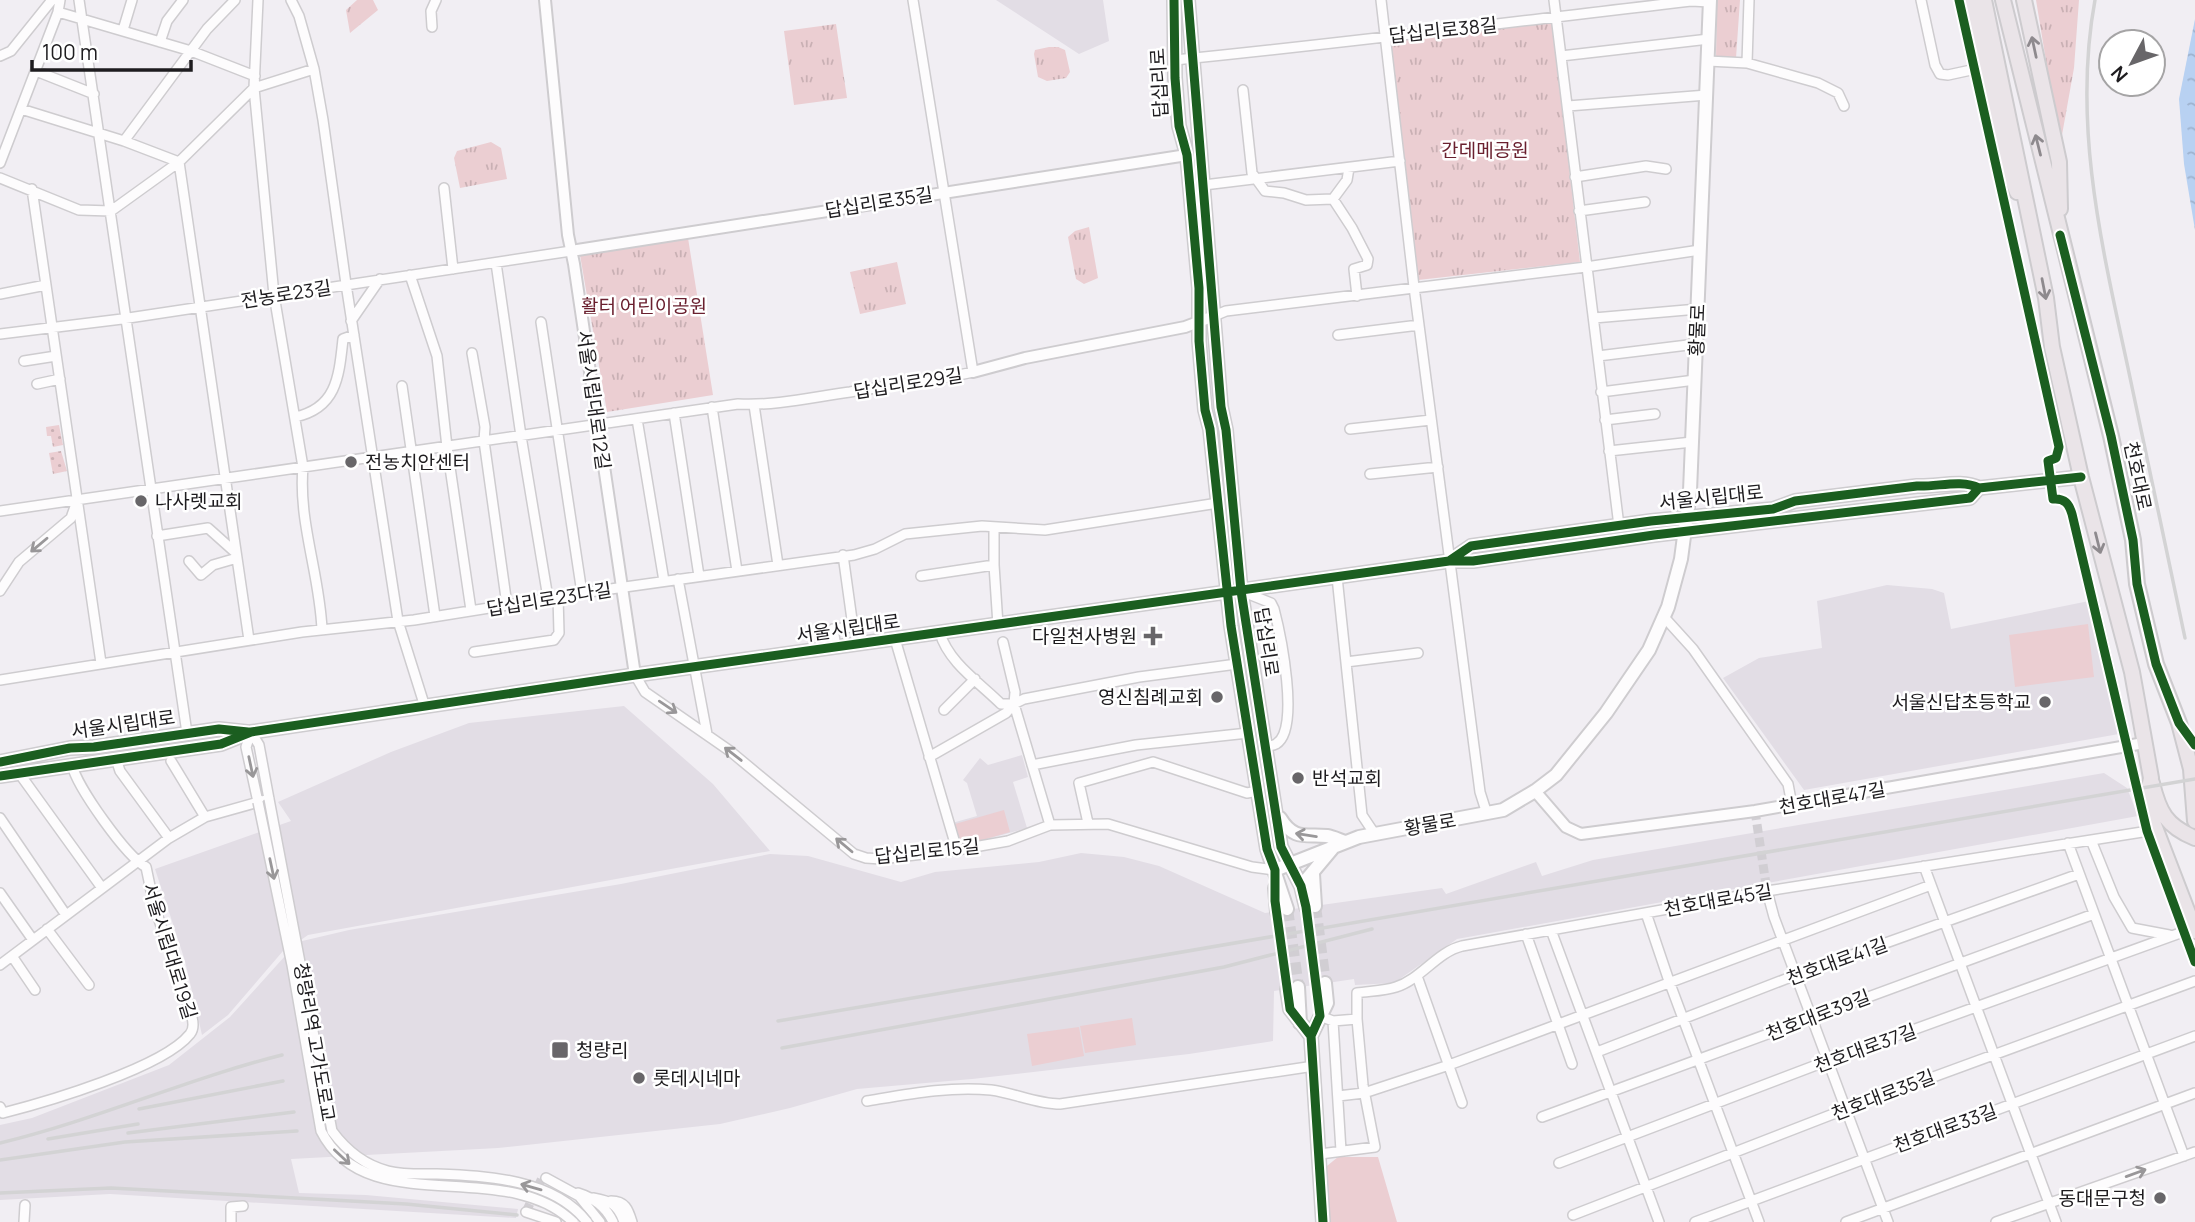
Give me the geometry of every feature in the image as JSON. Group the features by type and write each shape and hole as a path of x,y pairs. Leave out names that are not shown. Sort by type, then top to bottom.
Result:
{"main road":[{"name":"답십리로","path":"1174,0 1179,126 1187,155 1199,288 1205,410 1210,429 1214,486 1248,733 1267,849 1275,870 1282,911"},
{"name":"답십리로","path":"1188,0 1221,407 1226,429 1241,591 1282,847 1310,907 1313,874"},
{"path":"1970,0 2007,166 2030,222"},
{"path":"1984,0 2046,298 2052,347 2081,477 2132,672 2151,778 2160,811 2180,831 2195,838"},
{"name":"천호대로","path":"2003,0 2111,436 2133,540 2137,584 2156,664 2179,723 2191,769 2195,821"},
{"path":"2024,0 2059,162 2060,235"},
{"name":"황물로","path":"1275,870 1374,833 1487,814 1507,808 1535,792 1562,768 1606,713 1649,650 1664,617 1681,559 1686,525 1695,380 1710,1"},
{"name":"서울시립대로","path":"0,762 70,748 219,729 251,732 635,675 1449,561 1473,561 1773,509 1796,501 1917,486 1968,482 1979,488 2081,477"},
{"name":"서울시립대로","path":"1449,561 1471,546 1619,526 1797,519 1833,512 1970,498 1979,488"},
{"path":"2179,723 2195,745"},
{"name":"서울시립대로","path":"0,776 221,744 251,732"},
{"path":"2151,778 2146,804 2194,929"},
{"path":"1276,813 1293,833 1309,837 1329,836 1339,845 1301,886"},
{"path":"1320,984 1320,1016 1311,1036 1323,1222"},
{"path":"1292,988 1290,1009 1311,1036"}],"street":[{"path":"0,56 11,51 52,0"},
{"path":"0,163 58,12 60,0"},
{"path":"79,0 187,733"},
{"path":"123,30 132,0"},
{"path":"160,42 167,21 183,0"},
{"path":"124,141 222,11 235,0"},
{"path":"258,0 254,88 274,295 303,467 302,485 307,530 321,600 322,629"},
{"path":"291,0 299,16 314,69 398,621 425,707"},
{"path":"432,27 431,11 436,0"},
{"name":"서울시립대로12길","path":"545,0 566,222 596,425 624,588 635,675"},
{"path":"913,0 973,372"},
{"path":"1381,0 1449,561 1480,792 1487,814"},
{"path":"1554,0 1619,526"},
{"path":"1747,63 1749,0"},
{"path":"1922,0 1935,65 1940,74 1948,75 1984,67"},
{"name":"답십리로38길","path":"1175,60 1307,48 1385,36 1690,1 1710,1"},
{"path":"58,12 191,51 255,76"},
{"path":"1561,56 1709,40"},
{"path":"1708,61 1747,63 1829,87 1838,93 1844,106"},
{"path":"0,178 79,210 111,211 180,162 254,88 314,69"},
{"path":"36,71 94,94"},
{"path":"1243,90 1252,173 1265,191 1284,193 1306,200 1333,199"},
{"path":"1568,106 1707,95"},
{"path":"21,109 124,141 180,162"},
{"name":"답십리로35길","path":"571,251 1187,155"},
{"path":"1204,185 1399,161"},
{"path":"180,162 249,640"},
{"path":"1575,177 1646,166 1666,169"},
{"path":"1333,199 1347,180 1349,168"},
{"path":"444,188 453,269"},
{"path":"32,189 101,663"},
{"path":"1333,199 1368,259 1367,265 1354,269 1357,296"},
{"path":"1579,211 1645,202"},
{"path":"1214,316 1226,311 1586,267 1700,250"},
{"name":"전농로23길","path":"0,334 127,318 571,251"},
{"path":"474,652 554,640 559,633 521,436 496,262"},
{"path":"410,275 437,356 447,447 471,610"},
{"path":"351,321 380,279"},
{"path":"0,294 46,285"},
{"path":"1594,318 1698,309"},
{"name":"답십리로29길","path":"0,511 738,404 754,405 927,382 1025,358 1185,327 1214,316"},
{"path":"541,322 582,593"},
{"path":"1338,335 1419,325"},
{"path":"295,417 322,407 335,387 343,339 354,335"},
{"path":"1598,356 1696,344"},
{"path":"472,353 485,427 484,441 507,605"},
{"path":"24,361 56,356"},
{"path":"37,384 60,379"},
{"path":"1601,391 1695,380"},
{"path":"402,386 435,616"},
{"path":"754,405 778,565"},
{"path":"712,408 737,571"},
{"path":"674,413 699,576"},
{"path":"1605,420 1655,414"},
{"path":"636,419 664,581"},
{"path":"1350,429 1431,420"},
{"path":"1609,451 1692,442"},
{"path":"1370,474 1438,467"},
{"path":"0,592 19,562 71,518 77,500"},
{"name":"답십리로23다길","path":"0,680 322,629 435,616 854,555 875,549 905,534 982,526 1045,530 1218,503"},
{"path":"157,536 208,528 237,555"},
{"path":"994,528 998,625"},
{"path":"189,561 201,575 213,565 237,555"},
{"name":"서울시립대로","path":"836,647 833,629 853,626 843,555"},
{"path":"920,576 994,565"},
{"path":"1337,577 1362,815 1374,833"},
{"path":"678,579 706,734"},
{"path":"1241,591 1271,603 1274,609 1289,695 1287,719 1280,740 1277,744 1265,746"},
{"path":"1664,617 1693,649 1788,784 1792,805"},
{"path":"940,633 944,646 1001,704 1014,704"},
{"path":"895,639 957,850"},
{"path":"1003,642 1015,692 1014,704 1050,825"},
{"path":"1346,662 1418,653"},
{"path":"929,757 1006,713 1014,704 1024,699 1139,677 1237,663"},
{"name":"답십리로15길","path":"635,675 645,692 706,734 854,854 866,859 957,850 1008,841 1050,825 1108,824 1252,867 1275,870"},
{"path":"944,710 975,679"},
{"name":"청량리역 고가도로교","path":"251,732 259,745 332,1131 356,1156 388,1171 474,1177 527,1185 567,1202 587,1222"},
{"name":"청량리역 고가도로교","path":"251,732 246,747 292,965 321,1131 326,1140 343,1160 369,1176 404,1183 521,1195 547,1204 573,1222"},
{"path":"1032,765 1136,745 1248,733"},
{"name":"천호대로47길","path":"1535,792 1566,827 1581,834 1792,805 2144,743"},
{"name":"서울시립대로","path":"116,759 120,771 169,838"},
{"path":"171,761 205,817"},
{"path":"1088,824 1080,783 1153,762 1247,793 1258,791"},
{"name":"서울시립대로19길","path":"0,1107 3,1113 50,1101 148,1063 191,1034 194,1021 154,905 146,867 137,862 77,780 72,765"},
{"path":"19,773 102,888"},
{"path":"0,965 169,838 205,817 269,799"},
{"path":"0,818 66,915"},
{"name":"천호대로45길","path":"1357,1019 1357,993 1396,987 1417,976 1456,947 1767,891 2155,830"},
{"name":"천호대로37길","path":"2091,840 2114,897 2132,928 2171,935"},
{"path":"2068,843 2183,1156"},
{"path":"1924,866 2056,1222"},
{"name":"천호대로41길","path":"1597,1052 1796,975 2079,874"},
{"path":"1338,1096 1364,1093 1448,1065 1931,885"},
{"path":"1767,891 1782,940 1888,1222"},
{"path":"0,893 33,940"},
{"path":"1646,913 1759,1222"},
{"name":"천호대로39길","path":"1542,1117 2094,914"},
{"path":"47,929 89,985"},
{"name":"천호대로37길","path":"1559,1163 1828,1061 2171,935 2194,929"},
{"path":"1551,930 1659,1222"},
{"path":"1526,934 1572,1064"},
{"path":"12,957 35,990"},
{"path":"1417,976 1462,1103"},
{"name":"천호대로35길","path":"1573,1215 1992,1054 2195,981"},
{"path":"1320,1016 1333,1021 1357,1019 1364,1093 1375,1147 1320,1154"},
{"path":"1333,1021 1341,1151"},
{"name":"천호대로33길","path":"1695,1222 2195,1036"},
{"path":"867,1101 937,1090 966,1089 1004,1092 1056,1104 1314,1066"},
{"path":"1846,1222 2195,1093"},
{"path":"1996,1222 2195,1152"},
{"path":"546,1178 585,1202 600,1222"},
{"path":"571,1191 620,1201 632,1222"},
{"path":"592,1197 610,1215 613,1222"},
{"path":"611,1201 621,1213 624,1222"},
{"path":"24,1222 25,1205"},
{"path":"230,1222 231,1207 243,1206"},
{"path":"526,1212 556,1222"}],"shaded area":[{"path":"996,0 1103,0 1109,41 1079,54"},
{"path":"1887,585 1932,589 1944,593 1951,629 2099,599 2130,732 1804,790 1723,678 1759,658 1822,648 1817,601"},
{"path":"624,706 713,784 770,851 308,935 298,942 349,930 621,884 770,854 808,856 901,882 935,872 1039,862 1081,853 1124,857 1159,866 1265,913 1442,888 1446,894 1536,862 1542,876 1593,860 2104,773 2127,788 2138,816 1457,939 1394,983 1355,985 1354,979 1274,991 1273,1041 1189,1054 972,1079 857,1089 720,1124 498,1148 291,1159 299,1193 366,1195 518,1209 516,1218 110,1194 0,1200 0,1125 32,1118 169,1065 230,1017 294,946 283,951 228,1015 202,1035 185,961 155,869 291,821 278,802 391,752 469,723"},
{"path":"1022,755 1028,777 1013,782 1027,828 959,847 952,823 977,816 967,783 963,780 980,758 988,765"}],"green space":[{"path":"357,0 373,0 378,10 350,33 346,10"},
{"path":"1717,0 1740,0 1736,58 1716,59"},
{"path":"2036,0 2079,0 2074,68 2062,135 2050,85"},
{"name":"간데메공원","path":"1552,20 1580,262 1418,280 1389,38"},
{"path":"836,24 847,98 794,105 784,31"},
{"path":"1049,47 1065,50 1070,72 1066,78 1047,81 1038,77 1035,50"},
{"path":"491,142 501,148 507,179 460,188 454,158 457,151"},
{"path":"1089,227 1098,278 1084,284 1076,279 1068,237 1075,231"},
{"name":"활터 어린이공원","path":"688,238 713,395 607,412 580,255"},
{"path":"897,262 906,304 860,314 850,272"},
{"path":"59,425 63,445 53,447 46,427"},
{"path":"61,451 67,471 53,474 49,453"},
{"path":"2088,624 2094,677 2015,687 2009,635"},
{"path":"1004,810 1010,832 962,846 955,824"},
{"path":"1132,1018 1136,1045 1085,1053 1080,1026"},
{"path":"1079,1027 1084,1056 1032,1066 1027,1034"},
{"path":"1338,1157 1378,1157 1397,1222 1325,1222 1322,1170"}],"water":[{"path":"2195,19 2195,230 2184,164 2179,99"}],"tunnel":[{"path":"1755,811 1767,891"},
{"path":"1315,906 1325,983"},
{"path":"1306,907 1316,984"},
{"path":"1287,909 1298,987"},
{"path":"1277,912 1287,989"},
{"path":"526,1212 542,1178 546,1178"}],"railway":[{"path":"2095,0 2087,93 2093,185 2109,277 2185,638"},
{"path":"778,1021 2195,779"},
{"path":"782,1048 1224,967 1372,929"},
{"path":"0,1143 36,1134 282,1055"},
{"path":"139,1109 283,1081"},
{"path":"128,1133 294,1112"},
{"path":"48,1139 138,1124"},
{"path":"0,1160 125,1142 297,1131"},
{"path":"0,1193 111,1188 406,1204 517,1215"}],"cycle path":[{"path":"1174,0 1179,126 1187,155 1199,288 1199,341 1205,410 1210,429 1231,626 1267,849 1275,870 1275,901 1290,1009 1311,1036"},
{"path":"1188,0 1221,407 1226,430 1241,591 1281,847 1301,886 1306,907 1320,1016 1311,1036 1323,1222"},
{"path":"1959,0 2059,447 2056,458 2048,461 2053,499 2066,502 2072,514 2147,831 2195,962"},
{"path":"2060,235 2111,436 2133,540 2137,584 2156,664 2179,723 2195,745"},
{"path":"1449,561 1471,546 1651,521 1773,509 1795,501 1917,486 1957,484 1979,488 2081,477"},
{"path":"0,776 221,744 251,732 635,675 1449,561 1473,561 1654,535 1970,498 1979,488"},
{"path":"0,762 70,748 219,729 248,732"}],"place":[{"name":"전농치안센터","path":"351,462"},
{"name":"나사렛교회","path":"141,501"},
{"name":"다일천사병원","path":"1153,636"},
{"name":"영신침례교회","path":"1217,697"},
{"name":"서울신답초등학교","path":"2045,702"},
{"name":"반석교회","path":"1298,778"},
{"name":"청량리","path":"560,1050"},
{"name":"롯데시네마","path":"639,1078"},
{"name":"동대문구청","path":"2160,1198"}]}
